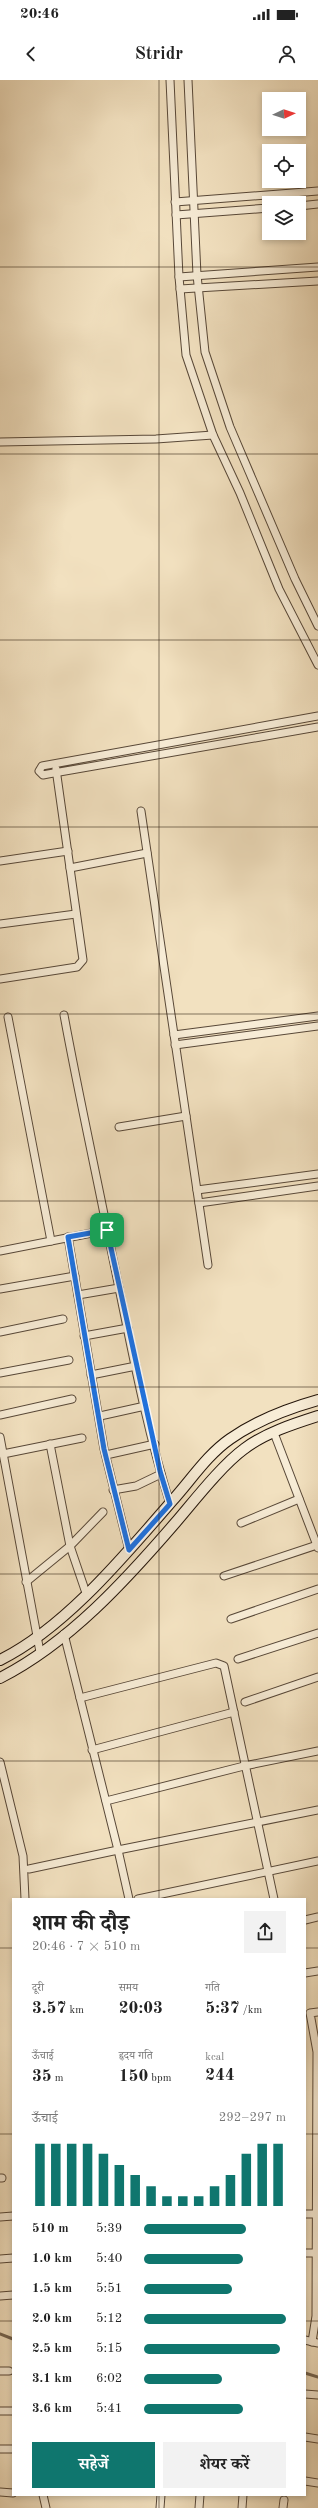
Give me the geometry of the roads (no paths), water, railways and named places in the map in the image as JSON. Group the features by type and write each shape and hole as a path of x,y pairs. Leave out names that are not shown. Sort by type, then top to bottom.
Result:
{"main road":[{"path":"0,1660 37,1636 86,1593 129,1550 202,1465 229,1440 286,1409 318,1400"},
{"path":"0,1678 40,1652 90,1612 152,1549 207,1486 243,1449 274,1433 318,1416"}],"street":[{"path":"170,80 179,277 186,356 213,435 240,493 279,589 318,665"},
{"path":"188,80 197,276 205,352 230,427 295,579 318,626"},
{"path":"175,202 318,191"},
{"path":"306,205 318,204"},
{"path":"176,215 262,209"},
{"path":"179,277 318,267"},
{"path":"180,289 318,281"},
{"path":"0,442 156,439 213,435"},
{"path":"318,716 55,763 42,766 39,771 42,775 57,773 318,727"},
{"path":"0,979 77,967 83,960 55,763"},
{"path":"141,811 208,1265"},
{"path":"0,861 68,851"},
{"path":"70,868 147,853"},
{"path":"0,924 76,914"},
{"path":"64,1015 84,1124 119,1288 161,1474 170,1504"},
{"path":"174,1035 318,1016"},
{"path":"8,1017 51,1241"},
{"path":"176,1045 318,1026"},
{"path":"119,1127 186,1116"},
{"path":"197,1190 318,1174"},
{"path":"198,1203 318,1186"},
{"path":"0,1250 107,1230"},
{"path":"68,1237 84,1336 106,1455 113,1490 129,1550"},
{"path":"0,1289 75,1276"},
{"path":"78,1295 119,1288"},
{"path":"0,1332 63,1319"},
{"path":"84,1336 128,1328"},
{"path":"0,1373 68,1360"},
{"path":"91,1375 136,1366"},
{"path":"0,1415 72,1399"},
{"path":"100,1416 146,1406"},
{"path":"224,1576 317,1546 274,1433"},
{"path":"0,1437 40,1652"},
{"path":"3,1454 82,1438"},
{"path":"50,1444 70,1546 86,1593"},
{"path":"106,1455 155,1444"},
{"path":"113,1490 136,1486 161,1474"},
{"path":"241,1523 299,1499"},
{"path":"26,1582 70,1546 103,1512"},
{"path":"231,1619 318,1589"},
{"path":"238,1660 318,1633"},
{"path":"64,1634 129,1898"},
{"path":"80,1698 219,1663 224,1666 244,1766 274,1898"},
{"path":"245,1702 318,1677"},
{"path":"92,1750 234,1712"},
{"path":"106,1801 244,1766 318,1751"},
{"path":"0,1762 22,1856 25,1898"},
{"path":"29,1868 257,1821 318,1810"},
{"path":"143,1898 318,1862"},
{"path":"306,1920 318,1917"},
{"path":"306,1973 318,1970"},
{"path":"312,2342 316,2316 317,2294 318,2052 308,2013 318,2012"},
{"path":"306,2214 317,2214"},
{"path":"0,2217 12,2216"},
{"path":"306,2253 317,2253"},
{"path":"0,2259 12,2258"},
{"path":"0,2296 12,2295"},
{"path":"0,2371 9,2371"},
{"path":"306,2394 318,2395"},
{"path":"0,2411 12,2411"},
{"path":"306,2437 318,2439"},
{"path":"0,2449 12,2449"},
{"path":"306,2481 318,2483"},
{"path":"0,2492 12,2493"},
{"path":"43,2496 46,2508"},
{"path":"160,2508 161,2496"},
{"path":"199,2508 200,2496"},
{"path":"242,2508 243,2496"},
{"path":"283,2508 284,2500"}],"waterway":[{"path":"0,2334 12,2339"},
{"path":"306,2373 318,2377"}]}
